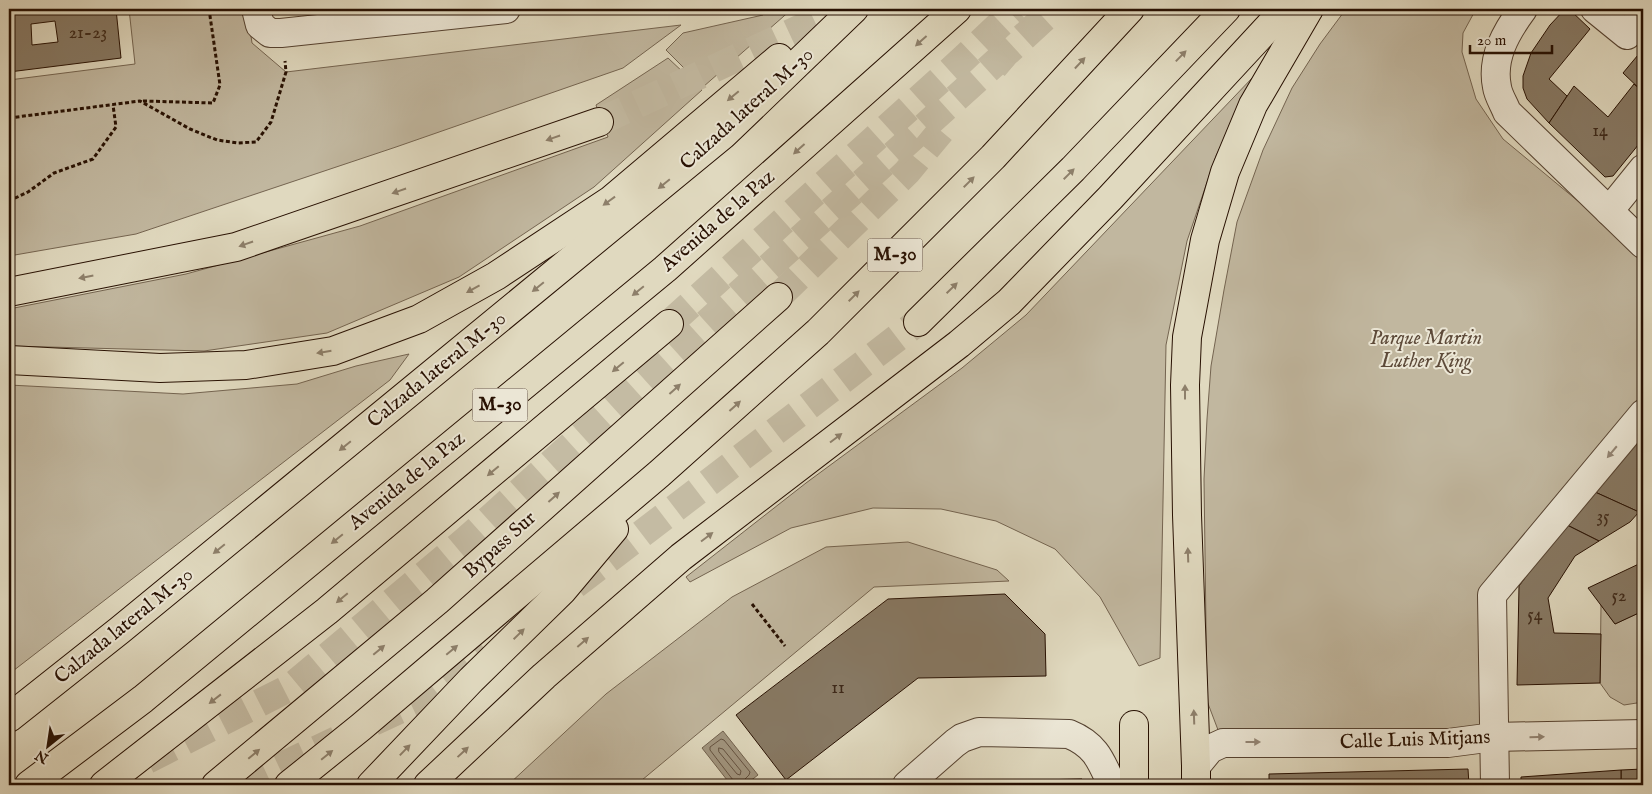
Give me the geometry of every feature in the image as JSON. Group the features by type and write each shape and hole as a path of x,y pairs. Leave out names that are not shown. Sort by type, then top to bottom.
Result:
{"highway":[{"path":"9,360 160,368 246,364 333,351 419,319 496,276 611,200 838,9"},
{"name":"Calzada lateral M-30","path":"9,718 120,630 722,135 854,9"},
{"name":"Avenida de la Paz","path":"29,785 151,692 665,268 958,9"},
{"name":"M-30","path":"289,785 361,727 659,474 818,332 994,157 1130,9"},
{"path":"918,322 1073,169 1226,9"},
{"path":"428,785 544,676 681,557 951,350 1009,302 1110,198 1285,9"},
{"path":"1196,776 1187,515 1185,385 1187,337 1205,240 1225,172 1253,105 1309,9"},
{"path":"9,292 236,247 599,122"},
{"name":"Bypass Sur","path":"216,785 437,601 778,297"},
{"name":"M-30","path":"104,785 327,610 669,324"},
{"name":"M-30","path":"371,785 471,680 562,591 659,474"},
{"path":"1134,725 1134,785"}],"street":[{"path":"256,9 260,26 270,33 506,9"},
{"path":"1595,9 1627,35 1643,15"},
{"path":"1518,15 1503,41 1495,67 1497,89 1507,112 1643,244"},
{"path":"1609,211 1643,169"},
{"path":"1495,785 1492,697 1492,595 1643,414"},
{"path":"1134,725 1141,746 1147,785"},
{"path":"907,785 962,738 979,732 1069,734 1086,742 1093,749 1098,755 1112,785"},
{"name":"Calle Luis Mitjans","path":"1196,776 1210,749 1223,742 1448,743 1494,737 1643,734"}],"path":[{"path":"9,118 140,101 213,103 220,85 209,9"},
{"path":"140,101 190,129 217,140 238,143 256,142 272,122 286,72 280,33"},
{"path":"9,201 28,192 54,173 93,158 116,128 113,105"},
{"path":"752,604 785,646"}],"green space":[{"path":"129,9 247,9 252,43 286,72 681,25 623,68 396,147 136,234 9,256 9,80 135,64"},
{"path":"764,9 792,9 703,87 666,50 683,33 763,15"},
{"name":"Parque Martin Luther King","path":"1346,9 1476,9 1463,33 1462,52 1476,99 1503,139 1643,255 1643,414 1492,595 1494,737 1223,743 1207,701 1204,479 1211,366 1237,222 1263,150 1292,88 1320,44"},
{"path":"668,58 702,90 594,187 459,277 327,333 204,351 9,346 9,309 186,274 360,226 608,137 596,105"},
{"path":"1254,76 1216,156 1187,241 1166,345 1160,658 1139,666 1100,597 1055,549 996,521 941,509 873,508 791,528 690,582 686,577 806,483 962,368 1026,315"},
{"path":"409,354 390,380 9,674 9,385 183,394 297,384 356,366"},
{"path":"908,542 997,570 1009,581 874,587 636,785 508,785 606,694 732,597 826,547"},
{"path":"1601,605 1615,624 1643,611 1643,702 1624,705 1610,697 1600,683"}],"water":[{"path":"723,731 758,775 745,785 731,785 702,748"}],"building":[{"path":"9,9 116,9 121,58 9,72","holes":["55,21 58,42 32,45 31,24"]},
{"path":"1565,9 1569,9 1590,29 1549,79 1567,96 1549,123 1527,99 1523,88 1523,76 1531,53 1550,25"},
{"path":"1643,49 1643,92 1623,73"},
{"path":"1634,84 1643,92 1643,139 1613,176 1605,177 1549,123 1574,86 1608,117"},
{"path":"1643,435 1643,509 1639,512 1595,492"},
{"path":"1595,492 1639,512 1630,522 1599,541 1565,524"},
{"path":"1565,524 1599,541 1575,556 1548,598 1554,633 1601,634 1600,683 1517,685 1519,586"},
{"path":"1643,562 1643,611 1615,624 1588,588"},
{"path":"1005,594 1045,634 1046,676 918,678 786,780 736,715 888,599"},
{"path":"1468,769 1469,785 1269,785 1269,774"},
{"path":"1643,769 1643,785 1621,785 1621,770"},
{"path":"1621,770 1621,785 1521,785 1521,777"},
{"path":"1082,779 1082,785 1035,785 1035,780"}],"tunnel":[{"path":"599,122 842,9"},
{"path":"669,324 960,62 1016,9"},
{"path":"994,67 1005,54 1054,9"},
{"path":"147,760 291,687 466,540 1005,54"},
{"path":"778,297 907,172 941,131"},
{"path":"575,585 918,322"},
{"path":"373,722 431,695 487,652"},
{"path":"241,785 337,740"}]}
